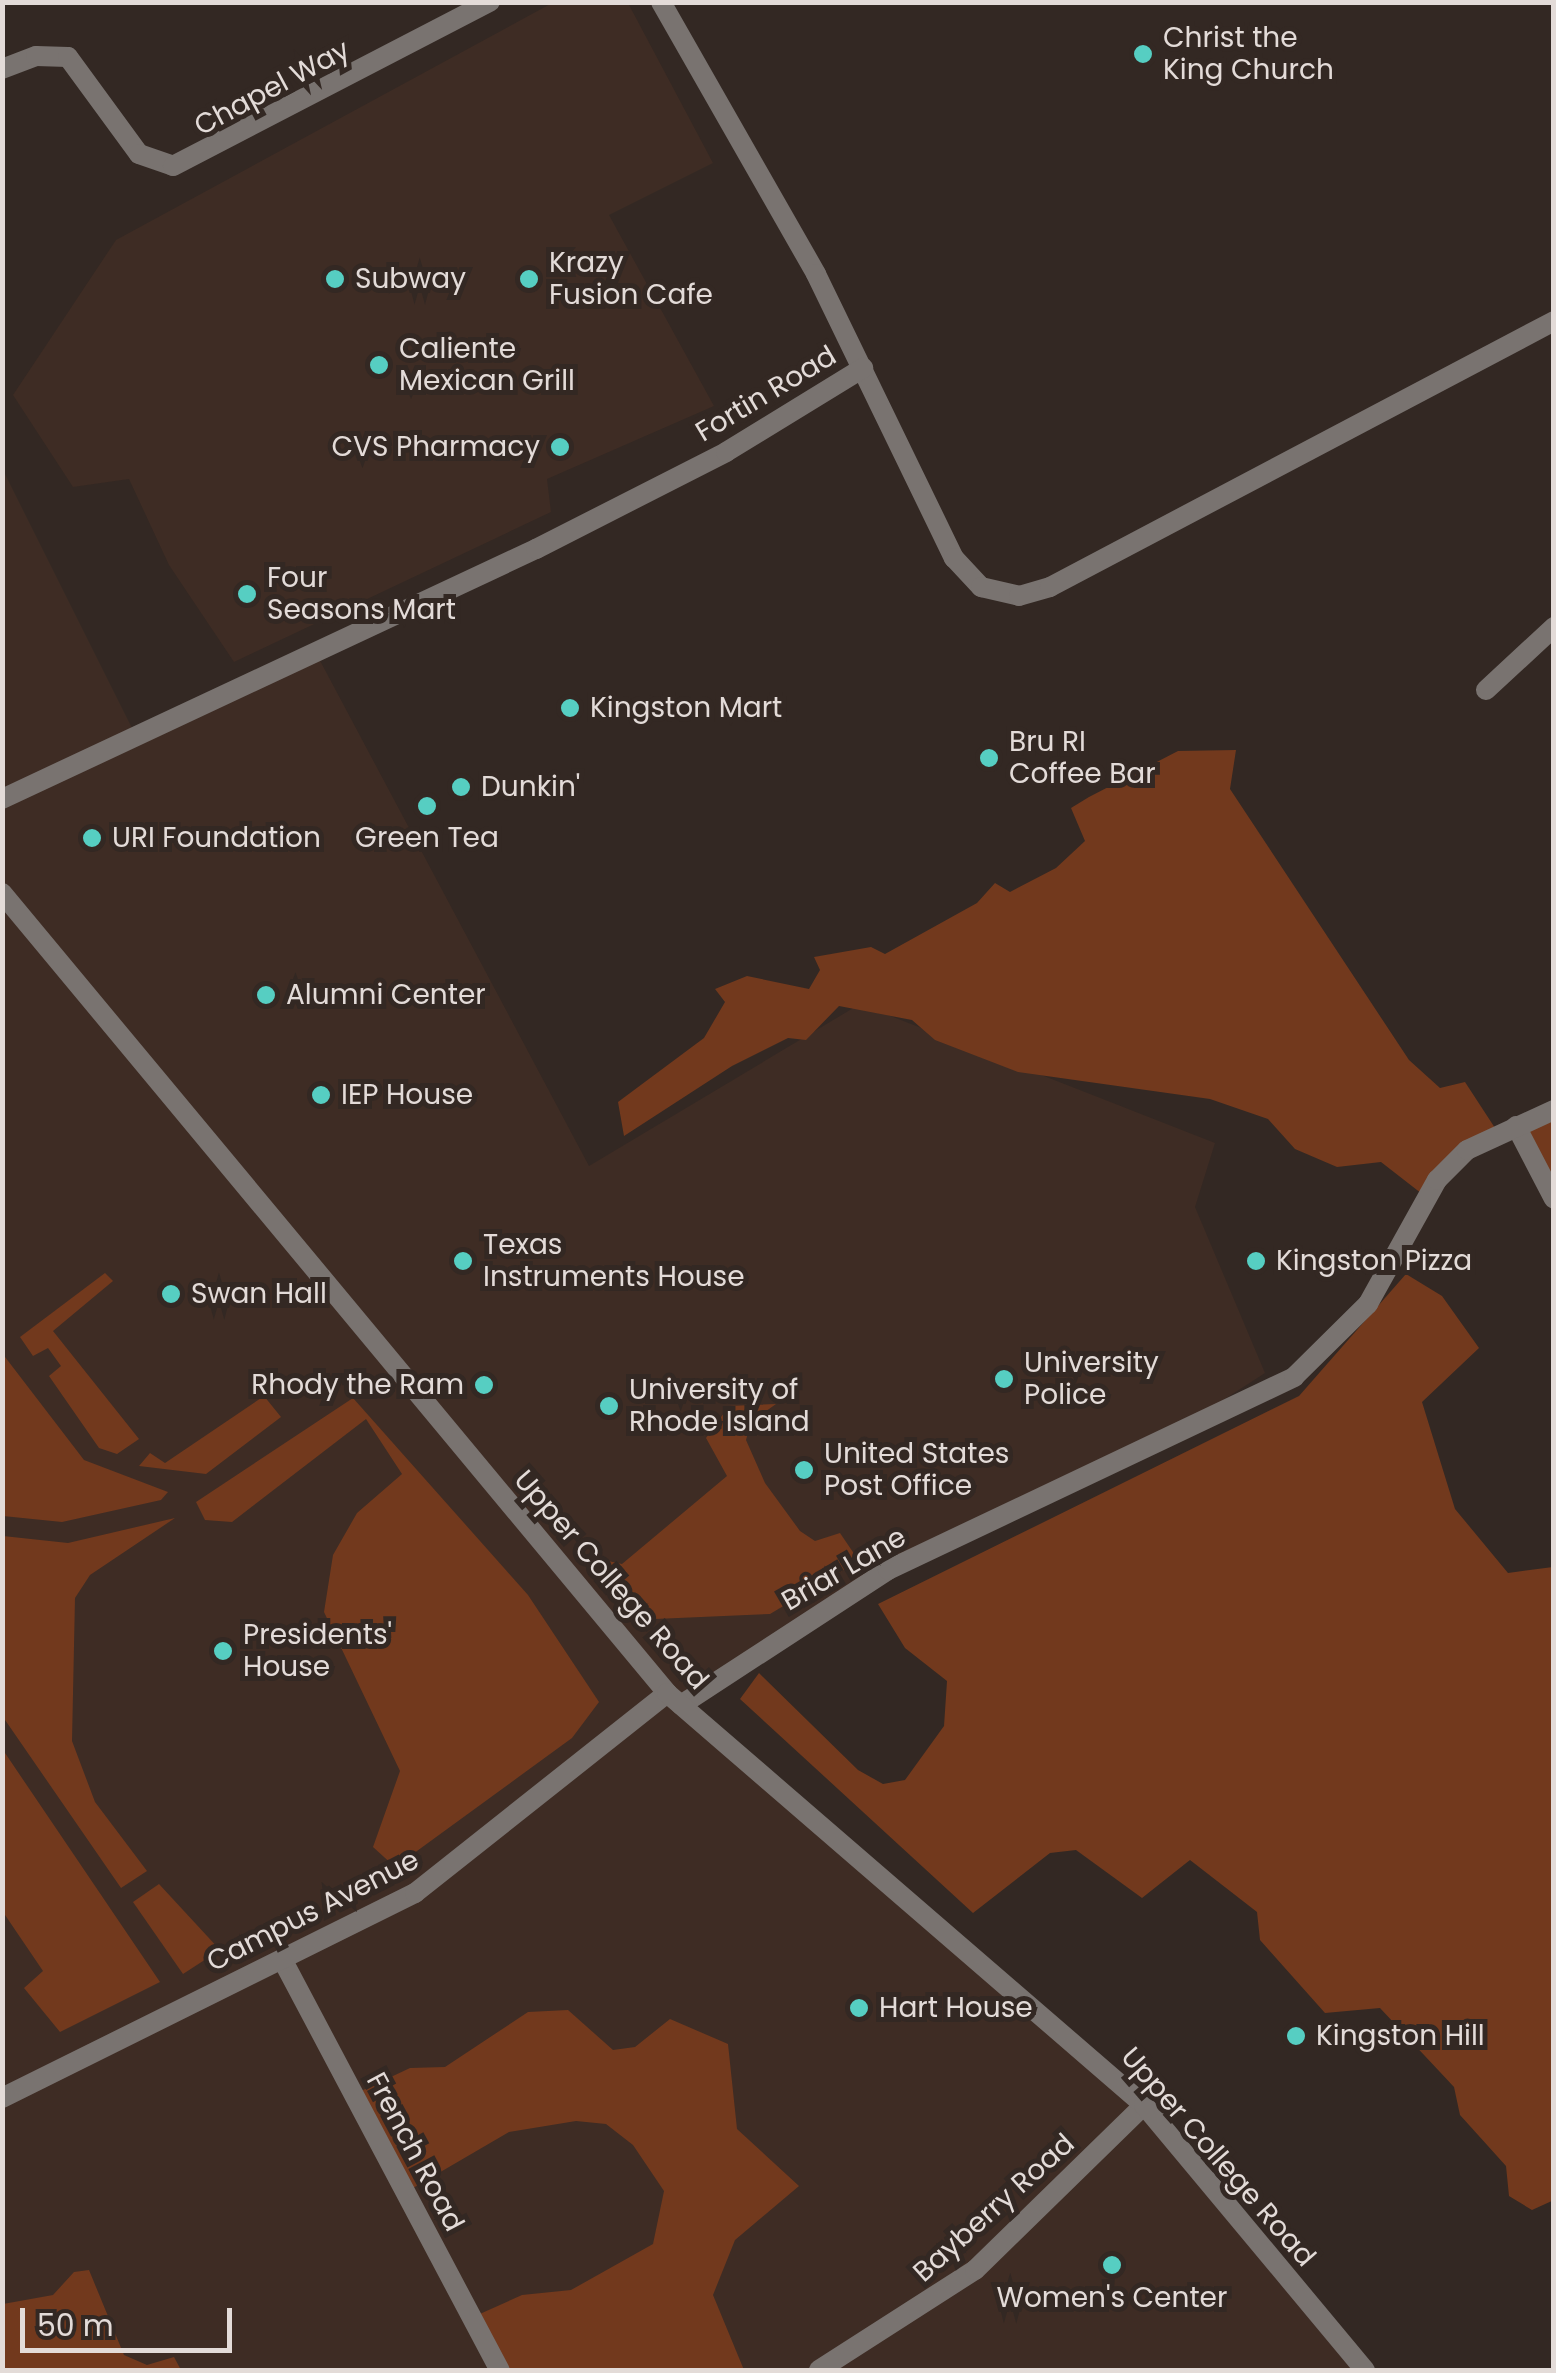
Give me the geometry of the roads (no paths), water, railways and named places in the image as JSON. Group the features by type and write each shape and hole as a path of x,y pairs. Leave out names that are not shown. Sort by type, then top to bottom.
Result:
{"street":[{"name":"Chapel Way","path":"2,69 36,56 68,58 139,154 173,166 490,2"},
{"path":"661,2 862,368"},
{"name":"Fortin Road","path":"2,799 514,560 726,452 862,368 954,558 981,587 1019,596 1554,321"},
{"path":"1486,690 1554,627"},
{"name":"Upper College Road","path":"2,893 674,1699 1144,2105 1365,2370"},
{"name":"Briar Lane","path":"674,1699 888,1570 1294,1377 1368,1304 1437,1180 1467,1150 1554,1110"},
{"path":"1516,1126 1554,1199"},
{"name":"Campus Avenue","path":"2,2098 415,1893 498,1836 674,1699"},
{"name":"French Road","path":"282,1959 500,2370"},
{"name":"Bayberry Road","path":"819,2370 976,2270 1144,2105"}],"place":[{"name":"Christ the King Church","path":"1143,54"},
{"name":"Subway","path":"335,279"},
{"name":"Krazy Fusion Cafe","path":"529,279"},
{"name":"Caliente Mexican Grill","path":"379,365"},
{"name":"CVS Pharmacy","path":"560,447"},
{"name":"Four Seasons Mart","path":"247,594"},
{"name":"Kingston Mart","path":"570,708"},
{"name":"Bru RI Coffee Bar","path":"989,758"},
{"name":"Dunkin'","path":"461,787"},
{"name":"Green Tea","path":"427,806"},
{"name":"URI Foundation","path":"92,838"},
{"name":"Alumni Center","path":"266,995"},
{"name":"IEP House","path":"321,1095"},
{"name":"Texas Instruments House","path":"463,1261"},
{"name":"Kingston Pizza","path":"1256,1261"},
{"name":"Swan Hall","path":"171,1294"},
{"name":"University Police","path":"1004,1379"},
{"name":"Rhody the Ram","path":"484,1385"},
{"name":"University of Rhode Island","path":"609,1406"},
{"name":"United States Post Office","path":"804,1470"},
{"name":"Presidents' House","path":"223,1651"},
{"name":"Hart House","path":"859,2008"},
{"name":"Kingston Hill","path":"1296,2036"},
{"name":"Women's Center","path":"1112,2265"}]}
